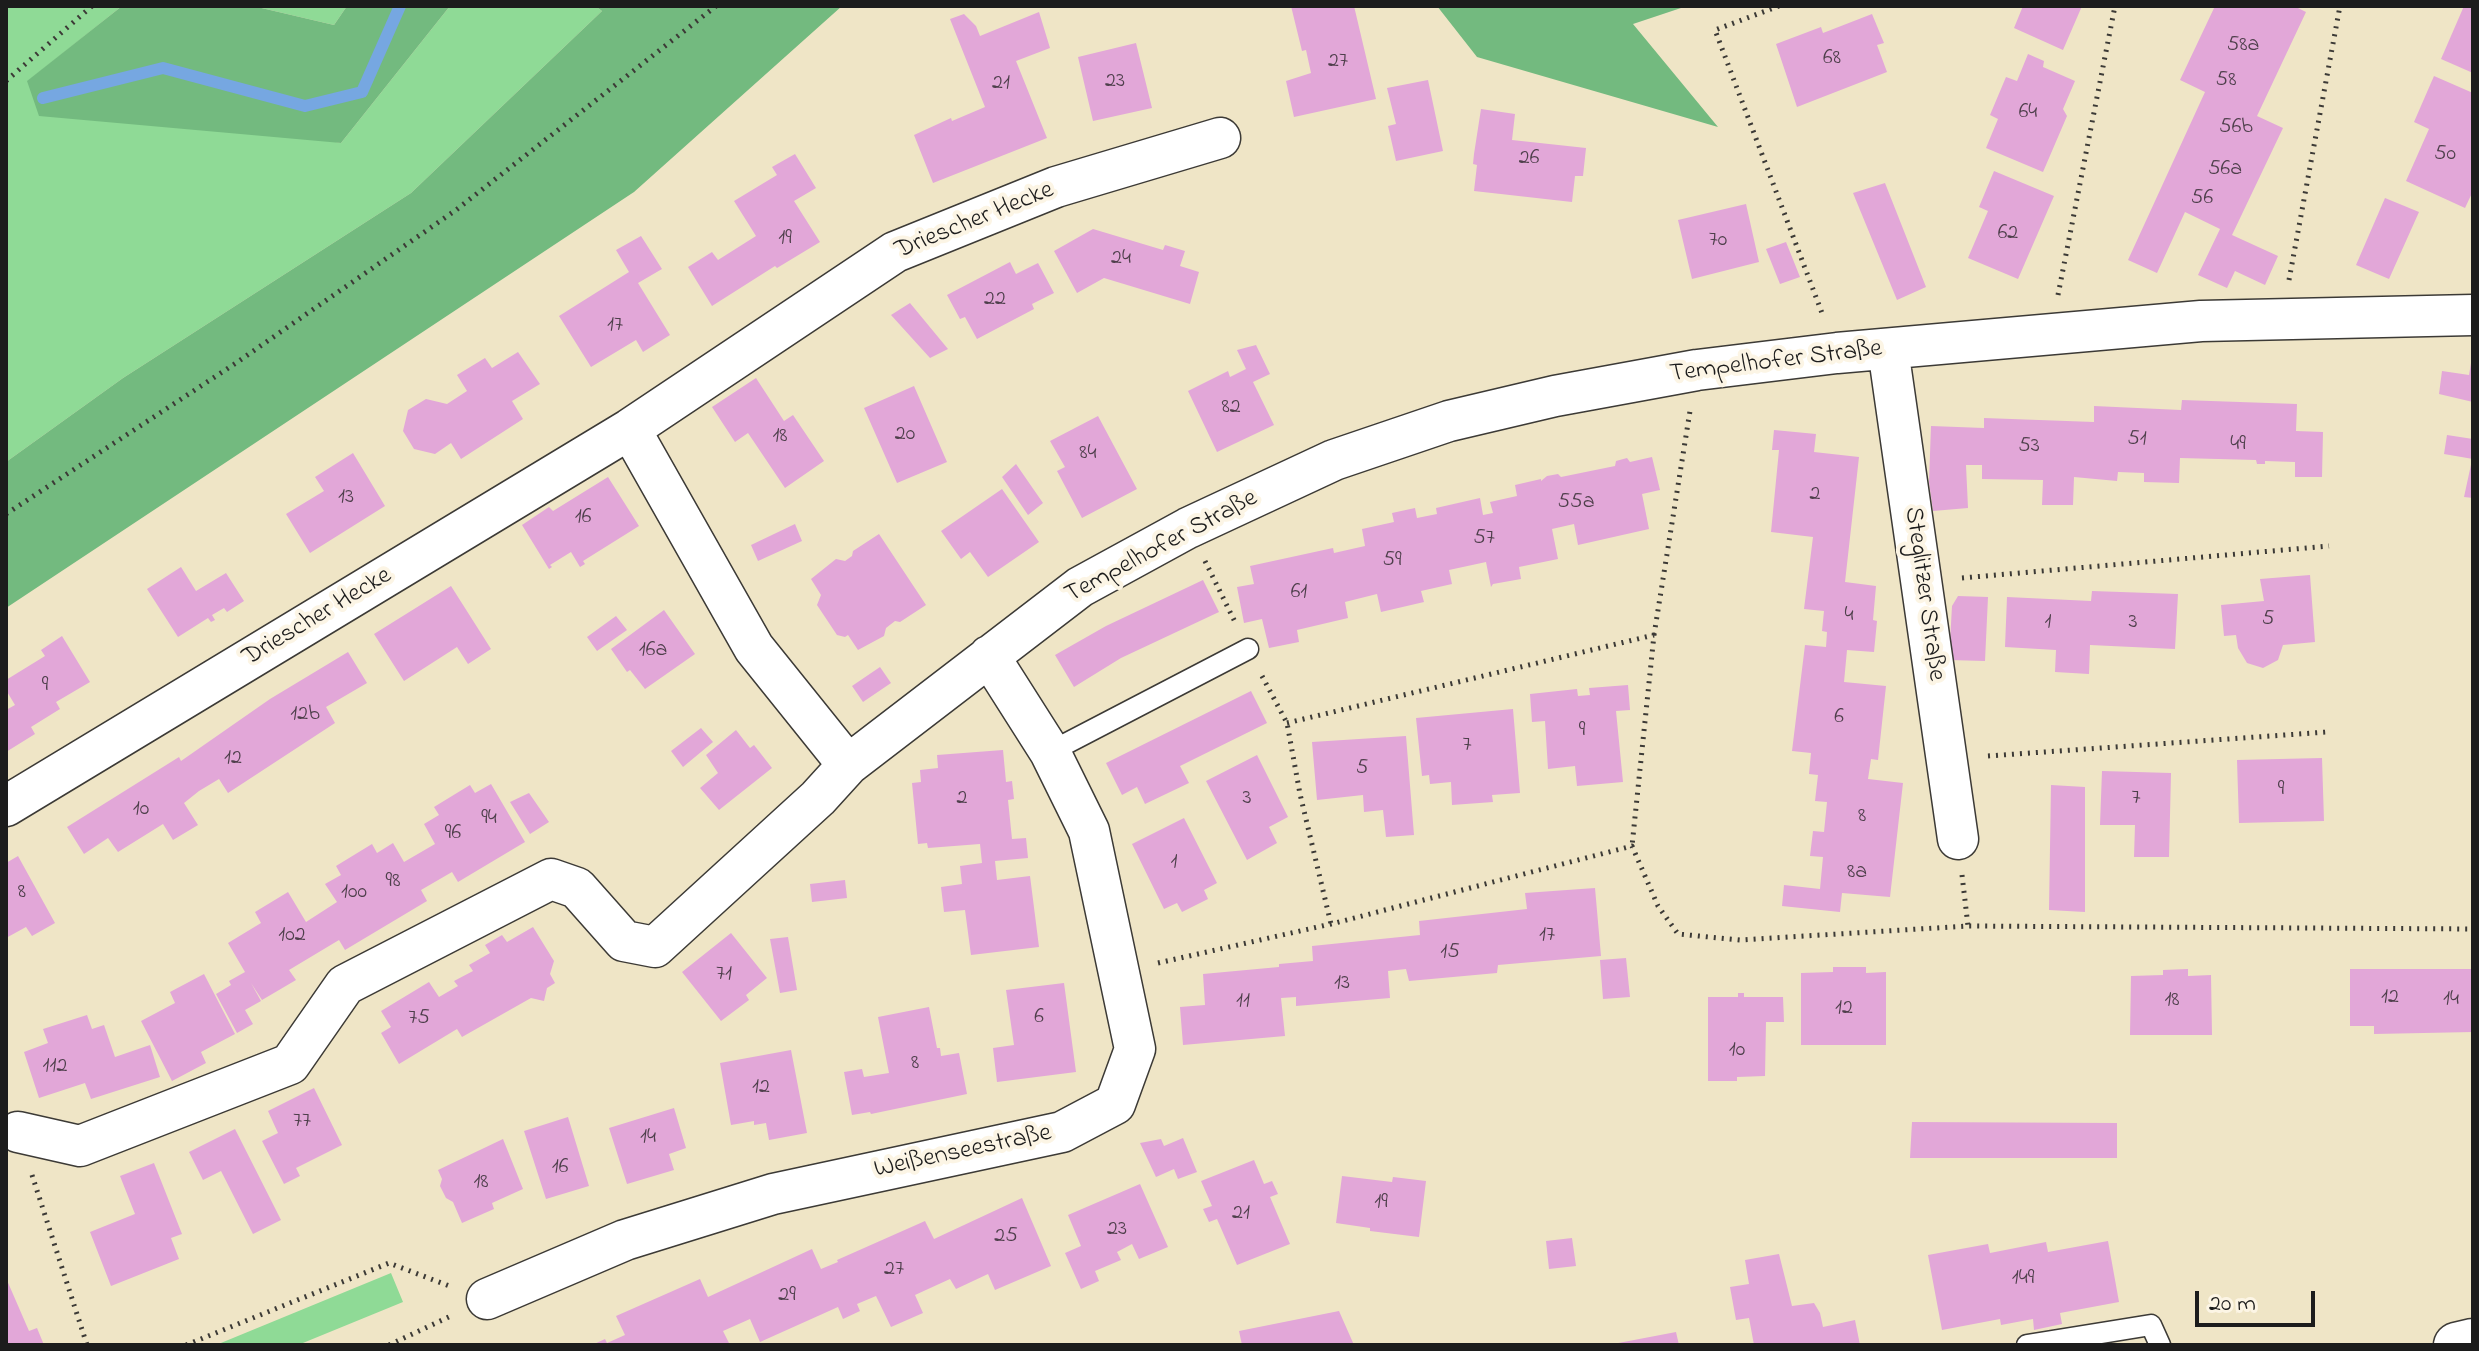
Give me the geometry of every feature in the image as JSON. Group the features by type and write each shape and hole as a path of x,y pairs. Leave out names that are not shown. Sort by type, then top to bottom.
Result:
{"main road":[{"path":"2456,1345 2473,1341"}],"street":[{"name":"Driescher Hecke","path":"6,806 630,429 895,252 1056,187 1220,138"},
{"name":"Tempelhofer Straße","path":"18,1132 80,1146 290,1064 345,985 551,879 577,888 624,941 655,947 818,798 848,765 1080,587 1188,528 1334,460 1449,421 1555,396 1697,370 1837,353 2201,321 2473,315"},
{"name":"Steglitzer Straße","path":"1888,349 1958,839"},
{"path":"630,429 754,648 848,765"},
{"name":"Weißenseestraße","path":"487,1299 625,1240 773,1194 1062,1132 1115,1104 1135,1049 1089,831 1050,752 989,656"}],"lane":[{"path":"1050,752 1248,649"},
{"path":"2027,1345 2151,1325 2160,1345"}],"path":[{"path":"6,81 92,6"},
{"path":"6,514 236,363 456,210 716,6"},
{"path":"1779,6 1715,30 1837,353"},
{"path":"2050,335 2115,6"},
{"path":"2282,320 2340,6"},
{"path":"1697,370 1654,635 1632,846 1658,906 1678,934 1740,940 1968,926 2473,929"},
{"path":"1188,528 1287,723 1300,794 1331,924"},
{"path":"1921,581 2329,546"},
{"path":"1287,723 1654,635"},
{"path":"1947,760 2327,732"},
{"path":"1958,839 1968,926"},
{"path":"1118,972 1331,924 1632,846"},
{"path":"18,1132 87,1345"},
{"path":"186,1345 389,1263 487,1299"},
{"path":"389,1345 487,1299"}],"green space":[{"path":"7,6 122,6 28,81 341,143 450,6 595,6 602,11 411,193 123,378 6,462"},
{"path":"122,6 253,6 334,25 347,6 450,6 341,143 39,116 27,81"},
{"path":"253,6 347,6 334,25"},
{"path":"595,6 842,6 634,192 6,608 6,462 123,378 411,193 602,11"},
{"path":"1437,6 1687,6 1633,24 1718,127 1477,57"},
{"path":"391,1273 403,1302 298,1345 216,1345"}],"building":[{"path":"1291,6 1354,6 1376,99 1294,117 1286,81 1311,73"},
{"path":"2023,6 2082,6 2063,50 2014,28"},
{"path":"2215,6 2294,6 2306,12 2257,116 2283,128 2232,235 2278,256 2265,285 2235,271 2227,288 2198,275 2220,229 2185,212 2157,273 2128,260 2205,92 2180,80"},
{"path":"2464,6 2473,6 2473,73 2441,59"},
{"path":"1039,12 1050,48 1016,61 1047,138 933,183 914,135 985,107 950,19 964,14 976,26 980,36"},
{"path":"1872,14 1884,43 1877,45 1887,72 1797,107 1776,44 1821,27 1823,33"},
{"path":"1136,43 1152,108 1093,121 1078,57"},
{"path":"2028,54 2044,61 2043,67 2075,81 2063,109 2067,116 2043,172 1986,148 1998,119 1990,115 2006,77 2017,81"},
{"path":"2434,76 2473,93 2473,191 2465,208 2406,181 2429,129 2414,122"},
{"path":"1428,80 1443,151 1396,161 1388,126 1396,124 1387,88"},
{"path":"1481,109 1515,114 1512,140 1586,148 1583,176 1575,176 1572,202 1474,191 1477,165 1473,164"},
{"path":"795,154 816,188 794,201 820,242 712,306 688,267 712,252 718,260 756,236 734,201 777,175 772,167"},
{"path":"1994,171 2054,196 2018,279 1968,258 1988,211 1979,207"},
{"path":"1885,183 1926,287 1897,300 1853,193"},
{"path":"2385,198 2419,212 2389,279 2356,265"},
{"path":"1746,204 1759,262 1692,279 1678,220"},
{"path":"1093,229 1163,250 1165,245 1185,251 1180,266 1199,272 1190,304 1104,278 1077,293 1054,251"},
{"path":"641,236 662,269 638,283 670,335 643,352 636,340 591,367 559,316 629,272 616,250"},
{"path":"1786,242 1800,277 1780,284 1766,249"},
{"path":"1010,262 1016,274 1038,263 1054,293 1032,304 1034,309 977,339 965,317 960,319 947,295"},
{"path":"910,303 948,349 930,358 891,315"},
{"path":"1256,345 1270,374 1253,382 1274,425 1217,452 1188,391 1228,371 1230,377 1246,369 1237,350"},
{"path":"518,352 540,384 512,401 523,419 461,459 451,443 435,454 414,449 403,431 408,410 426,399 447,404 467,391 457,375 485,358 492,368"},
{"path":"2471,363 2473,402 2439,394 2442,371 2469,375"},
{"path":"756,378 784,421 793,415 824,461 785,488 748,433 735,442 712,407"},
{"path":"914,386 947,462 897,483 864,408"},
{"path":"2182,400 2297,404 2296,431 2323,432 2322,477 2295,477 2295,462 2265,461 2265,464 2257,464 2256,460 2180,458 2179,483 2144,482 2144,473 2118,472 2117,481 2074,477 2073,505 2042,505 2043,480 1982,479 1982,465 1966,465 1968,508 1933,511 1929,482 1931,426 1984,428 1984,418 2094,422 2094,406 2181,410"},
{"path":"1098,416 1137,489 1082,518 1057,471 1065,467 1050,441"},
{"path":"1774,430 1816,434 1814,452 1859,457 1845,582 1876,586 1873,620 1877,621 1874,652 1847,650 1844,682 1886,686 1878,760 1871,759 1868,779 1903,783 1890,897 1842,893 1840,912 1782,906 1784,885 1820,889 1823,857 1810,856 1813,831 1824,832 1827,802 1815,801 1818,775 1809,774 1811,753 1792,751 1805,645 1826,647 1827,632 1822,631 1824,611 1804,609 1813,537 1771,532 1779,450 1772,450"},
{"path":"2447,435 2473,439 2473,459 2444,454"},
{"path":"353,453 385,506 310,553 286,514 324,491 315,477"},
{"path":"1652,457 1660,490 1642,494 1649,529 1578,545 1574,524 1552,529 1558,559 1519,567 1521,579 1491,587 1486,562 1449,570 1452,584 1421,591 1424,602 1381,612 1377,594 1345,602 1348,618 1297,630 1299,642 1269,648 1262,619 1244,623 1237,587 1254,584 1250,566 1333,548 1334,553 1365,546 1362,529 1394,522 1392,513 1415,508 1417,518 1437,514 1436,508 1480,498 1483,515 1493,513 1490,502 1517,496 1515,485 1541,481 1547,476 1558,474 1561,477 1615,466 1616,461 1627,458 1630,462"},
{"path":"2473,460 2473,498 2464,497"},
{"path":"1016,464 1043,503 1028,515 1002,477"},
{"path":"608,477 639,526 583,561 585,564 580,567 571,552 550,565 552,567 549,569 522,525 549,507 553,511"},
{"path":"1002,489 1039,542 988,577 970,552 961,559 941,531"},
{"path":"795,524 802,541 758,561 751,545"},
{"path":"879,534 926,605 900,622 895,621 886,628 884,636 858,650 848,635 837,635 817,605 821,595 811,579 836,559 845,561 853,551"},
{"path":"181,567 196,591 226,573 244,601 227,612 224,608 212,615 215,620 211,622 208,618 178,637 147,589"},
{"path":"2310,575 2315,642 2283,645 2278,660 2263,668 2247,663 2238,648 2236,635 2224,636 2221,605 2264,601 2260,579"},
{"path":"1203,580 1219,612 1121,658 1074,687 1055,655 1106,626"},
{"path":"451,586 491,649 468,664 457,647 404,681 374,634"},
{"path":"2092,591 2178,594 2175,649 2090,645 2089,674 2055,672 2056,650 2005,647 2007,597 2091,601"},
{"path":"1958,596 1988,597 1985,661 1949,660 1952,606"},
{"path":"664,610 695,654 645,689 630,670 627,672 611,649"},
{"path":"616,616 627,630 597,651 587,637"},
{"path":"62,636 90,682 56,702 60,709 31,727 35,734 6,752 6,710 15,705 6,690 6,680 45,656 41,650"},
{"path":"348,652 367,683 326,707 335,723 228,793 219,779 199,791 184,803 198,825 173,840 163,824 118,852 108,838 84,854 67,827 179,757 181,761 270,699"},
{"path":"880,667 891,683 863,702 852,686"},
{"path":"1628,685 1630,710 1616,711 1623,782 1577,786 1575,766 1548,769 1545,721 1532,722 1530,694 1577,689 1578,696 1590,695 1589,688"},
{"path":"1251,691 1267,723 1180,766 1189,783 1145,804 1137,787 1122,795 1106,763"},
{"path":"1513,709 1520,793 1492,795 1493,802 1452,805 1451,782 1430,784 1429,775 1422,776 1416,718"},
{"path":"701,728 713,742 683,767 671,751"},
{"path":"736,730 750,748 754,745 772,768 719,810 700,788 718,773 706,755"},
{"path":"1406,736 1414,835 1386,837 1383,810 1364,812 1363,795 1317,800 1312,742"},
{"path":"1003,750 1006,782 1012,781 1014,799 1008,800 1012,839 1026,838 1028,858 995,861 997,880 1030,876 1039,947 971,955 965,910 944,912 941,887 962,884 960,866 982,863 980,844 928,848 927,843 918,844 912,783 921,782 920,770 938,768 937,755"},
{"path":"1257,755 1288,817 1269,827 1277,843 1247,860 1206,781"},
{"path":"2322,758 2324,821 2239,823 2237,760"},
{"path":"2102,771 2171,773 2169,857 2134,857 2135,825 2100,825"},
{"path":"491,784 525,842 458,882 452,872 421,890 427,901 345,950 339,940 289,970 296,980 262,1000 251,983 261,1001 245,1010 253,1024 237,1033 216,994 231,985 229,981 245,972 228,943 261,923 255,912 288,892 306,922 337,902 325,884 341,875 336,866 372,844 377,853 393,843 404,862 435,844 424,824 439,815 434,807 470,785 475,793"},
{"path":"2051,785 2085,787 2085,912 2049,910"},
{"path":"529,793 549,822 530,834 510,802"},
{"path":"1184,818 1217,883 1204,890 1208,899 1182,912 1177,903 1164,909 1132,844"},
{"path":"18,856 55,923 32,936 26,927 6,938 6,863"},
{"path":"845,880 847,898 812,902 810,884"},
{"path":"1595,888 1601,956 1498,965 1497,973 1409,981 1406,969 1388,971 1390,998 1296,1006 1296,997 1281,998 1285,1036 1183,1045 1180,1007 1205,1005 1203,974 1313,961 1312,946 1420,935 1419,921 1527,909 1525,893"},
{"path":"533,927 554,961 550,974 555,983 547,988 544,1001 531,998 462,1037 457,1029 399,1064 381,1033 391,1027 381,1011 429,982 439,997 458,986 454,981 473,971 469,965 490,953 485,945 502,935 507,942"},
{"path":"731,933 767,978 746,995 749,1000 721,1021 682,972"},
{"path":"788,937 797,990 780,993 770,939"},
{"path":"1626,958 1630,997 1603,999 1600,960"},
{"path":"1833,967 1866,967 1866,973 1886,972 1886,1045 1801,1045 1801,973 1833,972"},
{"path":"2188,969 2188,976 2211,975 2212,1035 2130,1035 2131,976 2163,975 2163,970"},
{"path":"2350,969 2473,969 2473,1032 2374,1034 2374,1026 2350,1026"},
{"path":"204,974 235,1034 201,1052 206,1063 172,1081 141,1021 175,1003 170,992"},
{"path":"1064,983 1076,1072 997,1082 993,1048 1014,1045 1006,990"},
{"path":"1738,993 1744,993 1744,997 1783,997 1784,1022 1766,1022 1765,1076 1737,1077 1737,1081 1708,1081 1708,997 1738,997"},
{"path":"929,1007 941,1056 959,1053 967,1094 871,1114 852,1115 844,1072 862,1069 864,1077 889,1073 878,1017"},
{"path":"87,1015 92,1029 104,1025 115,1057 150,1045 160,1077 91,1099 85,1083 39,1098 24,1052 48,1043 43,1029"},
{"path":"791,1050 807,1133 769,1140 766,1123 754,1125 754,1121 731,1125 720,1063"},
{"path":"314,1088 342,1145 296,1168 300,1176 284,1184 262,1141 278,1133 268,1111"},
{"path":"674,1108 686,1148 669,1154 674,1170 627,1184 609,1128"},
{"path":"568,1117 589,1186 546,1199 524,1131"},
{"path":"1912,1122 2117,1123 2117,1158 1910,1158"},
{"path":"235,1129 281,1220 253,1234 221,1171 203,1180 189,1152"},
{"path":"1183,1138 1197,1172 1178,1179 1174,1169 1156,1177 1140,1143 1161,1139 1164,1146"},
{"path":"503,1139 523,1189 492,1203 494,1209 462,1223 453,1202 446,1198 440,1186 442,1179 438,1170"},
{"path":"1254,1160 1264,1184 1272,1181 1278,1194 1270,1197 1290,1244 1237,1265 1217,1219 1209,1222 1203,1209 1212,1206 1201,1181"},
{"path":"154,1163 182,1234 171,1238 179,1259 111,1286 90,1232 135,1214 120,1176"},
{"path":"1342,1176 1392,1182 1393,1177 1426,1181 1419,1237 1336,1223"},
{"path":"1140,1184 1168,1247 1139,1259 1132,1244 1117,1252 1121,1260 1095,1271 1099,1281 1081,1289 1065,1253 1081,1246 1068,1215"},
{"path":"1022,1198 1051,1266 995,1290 988,1274 956,1289 950,1279 915,1295 923,1313 891,1327 876,1296 857,1304 860,1311 843,1319 838,1307 760,1342 750,1319 723,1331 730,1345 592,1345 605,1339 607,1343 625,1335 616,1316 700,1279 708,1297 812,1249 821,1269 925,1221 934,1239"},
{"path":"1572,1238 1576,1266 1549,1269 1546,1241"},
{"path":"2108,1241 2119,1302 2060,1313 2062,1324 2034,1330 2033,1319 2001,1325 2000,1319 1942,1330 1928,1255 1988,1244 1990,1253 2046,1242 2048,1252"},
{"path":"1779,1254 1792,1306 1814,1303 1823,1327 1855,1320 1860,1345 1754,1345 1749,1318 1736,1320 1730,1287 1749,1284 1745,1260"},
{"path":"6,1278 29,1331 37,1328 44,1345 6,1345"},
{"path":"1339,1311 1354,1345 1242,1345 1239,1331"},
{"path":"1676,1332 1679,1345 1613,1344"}],"waterway":[{"path":"43,98 163,68 305,106 362,92 400,6"}]}
